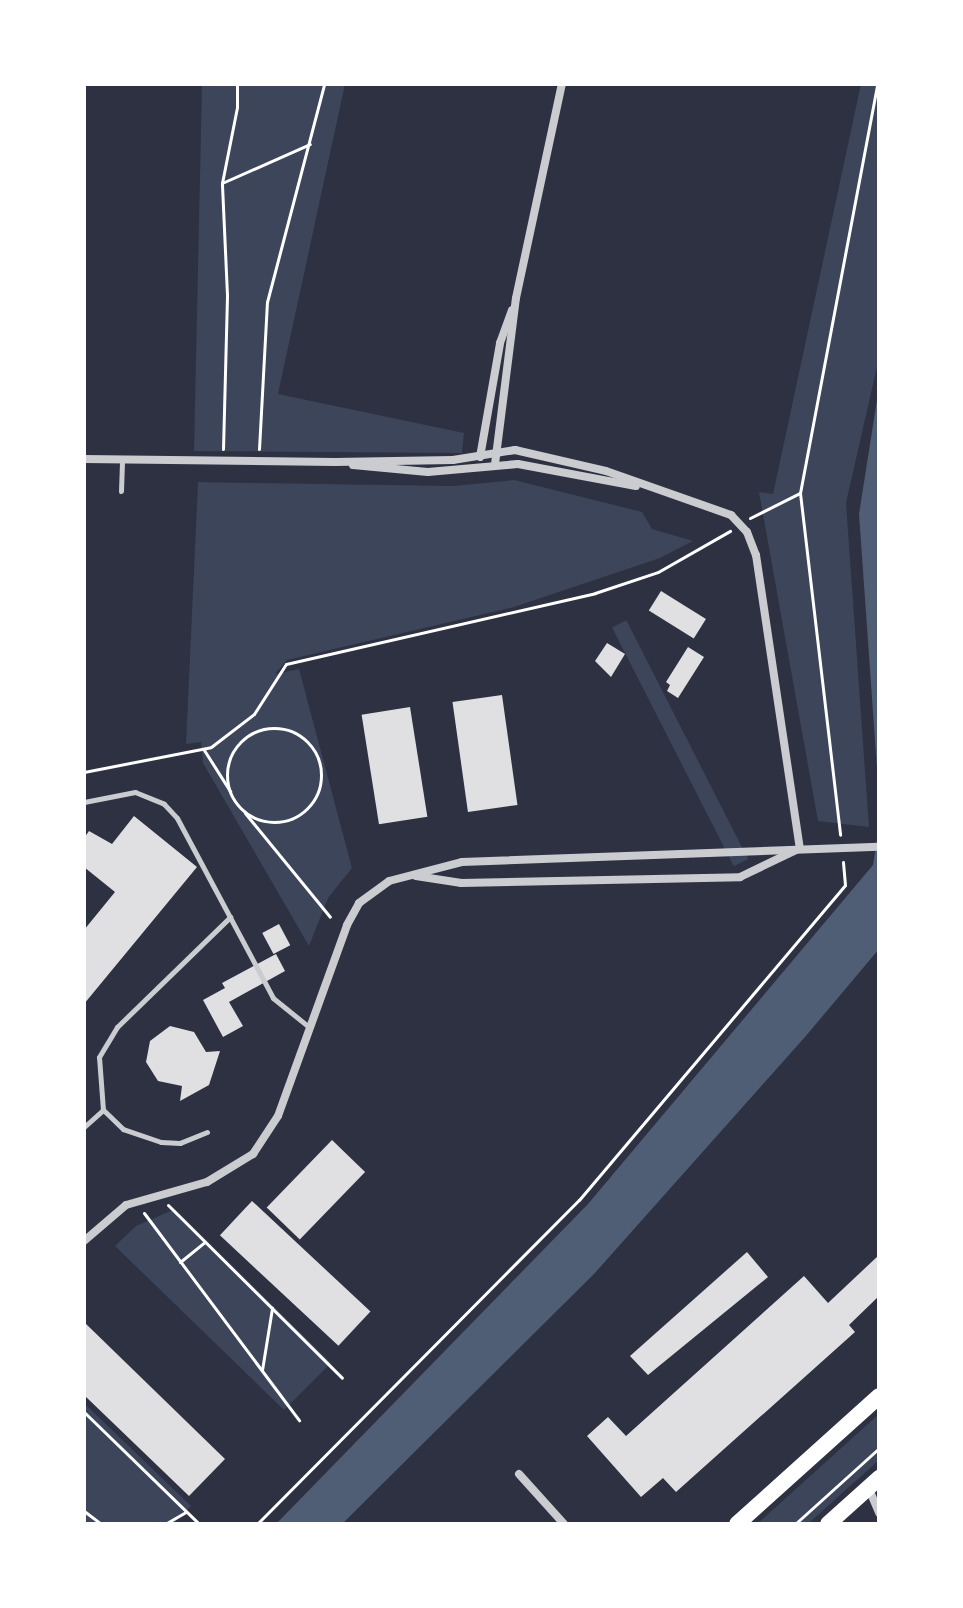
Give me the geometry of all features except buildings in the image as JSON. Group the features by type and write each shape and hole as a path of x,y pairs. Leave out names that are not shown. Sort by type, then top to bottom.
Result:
{"main road":[{"path":"737,1524 879,1396"},
{"path":"828,1524 874,1483"}],"street":[{"path":"495,464 516,298 562,84"},
{"path":"478,467 500,343 516,298"},
{"path":"84,459 453,460 497,450 592,467 719,509 740,523 756,555 800,848"},
{"path":"335,462 388,471 495,464 649,487"},
{"path":"84,1241 126,1205 207,1182 253,1154 278,1116 309,1027 359,903 389,881 462,862 879,847"},
{"path":"410,876 461,883 740,877 800,848"},
{"path":"519,1474 564,1524"},
{"path":"874,1483 879,1513"}],"lane":[{"path":"121,491 122,459"},
{"path":"84,802 135,792 164,804 177,818 273,998 309,1027"},
{"path":"207,1132 180,1143 140,1139 103,1110 99,1057 117,1027 230,917"},
{"path":"84,1127 103,1110"}],"path":[{"path":"222,461 227,295 222,183 237,84"},
{"path":"258,461 267,302 324,84"},
{"path":"257,1524 579,1200 845,885 800,493 877,84"},
{"path":"222,183 311,143"},
{"path":"84,772 204,750 254,714 286,664 595,593 658,572 711,546 740,523 800,493"},
{"path":"232,794 228,765 234,751 257,731 289,731 315,751 321,782 307,809 280,822 266,821 240,807"},
{"path":"204,750 240,807 330,917"},
{"path":"168,1205 342,1378"},
{"path":"144,1213 299,1420"},
{"path":"180,1262 205,1242"},
{"path":"262,1370 272,1308"},
{"path":"84,1412 197,1522"},
{"path":"795,1524 879,1448"},
{"path":"84,1511 101,1524"},
{"path":"165,1524 186,1512"}],"shaded area":[{"path":"202,84 345,84 278,394 464,433 462,453 194,451"},
{"path":"861,84 879,84 879,358 846,503 869,827 818,821 759,492 773,494"},
{"path":"879,387 879,797 859,514"},
{"path":"514,480 642,512 652,529 693,541 660,558 514,607 287,660 275,674 299,669 352,868 328,898 309,946 203,763 201,742 186,744 198,482 453,486"},
{"path":"626,620 748,859 734,866 612,627"},
{"path":"879,827 879,949 805,1037 594,1274 342,1524 276,1524 588,1204 873,865"},
{"path":"175,1209 331,1363 284,1410 115,1246 136,1226"},
{"path":"84,1403 191,1506 173,1524 84,1524"},
{"path":"879,1414 879,1460 808,1524 757,1524"}]}
